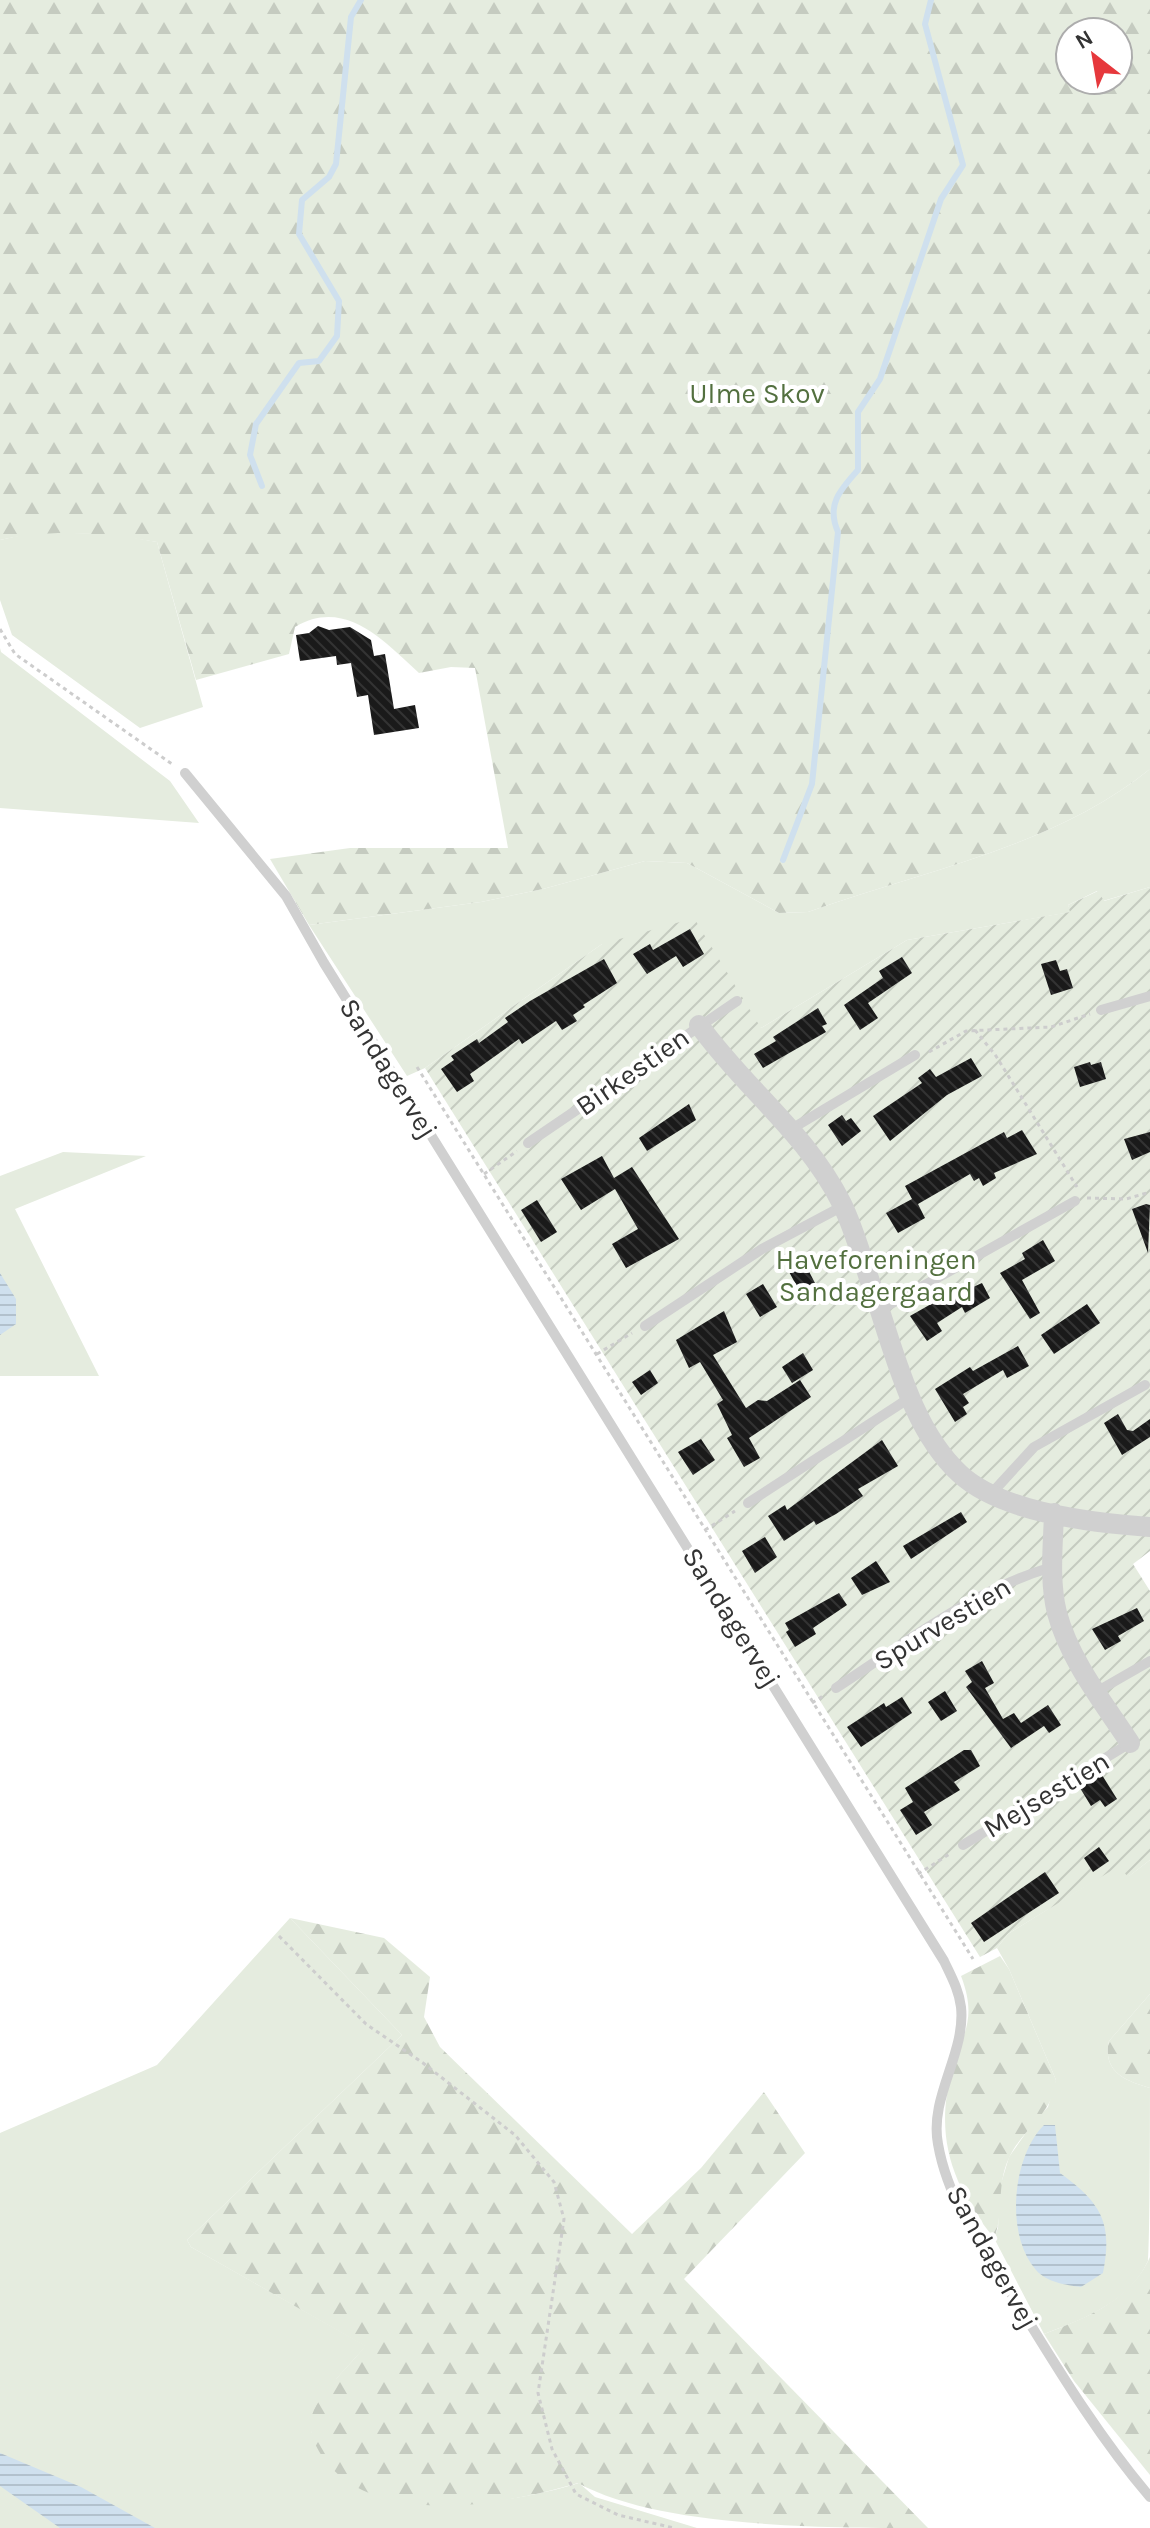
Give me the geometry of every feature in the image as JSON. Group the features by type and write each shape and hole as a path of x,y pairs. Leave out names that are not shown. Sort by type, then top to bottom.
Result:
{"street":[{"path":"699,1025 720,1054 793,1128 822,1168 843,1206 911,1397 932,1438 960,1474 991,1494 1054,1513 1150,1527"},
{"path":"1054,1513 1052,1567 1057,1612 1072,1654 1130,1743"}],"lane":[{"name":"Sandagervej","path":"185,773 286,896 324,963 944,1961 961,2009 959,2030 938,2115 937,2142 946,2175 970,2227 1077,2401 1150,2497"},
{"path":"1101,1010 1150,996"},
{"name":"Birkestien","path":"528,1143 737,1001"},
{"path":"793,1128 915,1055"},
{"path":"880,1310 1075,1201"},
{"path":"645,1326 762,1249 843,1206"},
{"path":"991,1494 1034,1447 1145,1385"},
{"path":"748,1503 911,1397"},
{"name":"Spurvestien","path":"836,1688 984,1593 1018,1577 1052,1567"},
{"path":"1096,1692 1150,1661"},
{"name":"Mejsestien","path":"963,1845 1130,1743"}],"path":[{"path":"0,629 15,654 185,773"},
{"path":"915,1055 917,1059 975,1030 1051,1027 1101,1010"},
{"path":"975,1030 996,1056 1084,1198 1126,1199 1150,1192"},
{"path":"417,1067 973,1959"},
{"path":"484,1174 528,1143"},
{"path":"597,1354 645,1326"},
{"path":"705,1530 748,1503"},
{"path":"918,1874 963,1845"},
{"path":"279,1936 366,2024 499,2122 544,2168 561,2201 564,2219 538,2393 552,2449 576,2494 618,2515 674,2528"}],"green space":[{"name":"Ulme Skov","path":"0,0 1150,0 1150,769 1112,796 1030,838 808,912 779,913 687,863 645,861 543,889 481,902 309,925 270,859 350,848 508,848 475,668 451,667 419,673 378,636 347,620 331,617 313,619 295,627 289,654 196,680 157,542 78,533 0,540"},
{"path":"36,532 112,534 157,542 203,707 140,728 12,635 0,600 0,540"},
{"path":"0,648 1,652 170,781 199,823 0,808"},
{"path":"1150,769 1150,887 1103,901 1097,891 1068,905 1071,912 907,940 761,1028 602,944 425,1068 407,1076 309,925 481,902 543,889 645,861 687,863 779,913 808,912 1030,838 1112,796"},
{"name":"Haveforeningen Sandagergaard","path":"1150,887 1150,1551 1133,1564 1150,1591 1150,1860 1128,1877 1119,1866 1008,1934 997,1948 980,1957 425,1068 602,944 694,918 761,1028 907,940 1070,912 1068,905 1098,891 1104,901"},
{"path":"63,1152 146,1156 15,1209 99,1376 0,1376 0,1176"},
{"path":"1150,1860 1150,1994 1109,2041 1108,2052 1109,2060 1118,2074 1150,2088 1148,2261 1140,2275 1117,2298 1089,2315 1044,2334 994,2238 998,2228 1000,2187 1009,2157 1048,2107 1056,2080 997,1948 1008,1934 1119,1865 1129,1876"},
{"path":"290,1918 402,2035 187,2240 191,2247 366,2346 337,2378 311,2430 327,2461 353,2483 386,2496 425,2503 466,2503 507,2499 579,2483 595,2497 697,2528 0,2528 0,2133 157,2065"},
{"path":"290,1918 384,1938 430,1977 424,2017 440,2047 632,2234 701,2168 764,2092 805,2153 684,2279 928,2528 795,2526 698,2517 612,2498 578,2483 480,2503 445,2506 411,2504 379,2497 350,2483 327,2463 312,2437 311,2419 327,2390 365,2346 191,2247 187,2240 402,2035"},
{"path":"1000,1956 1009,1969 1056,2080 1050,2102 1015,2148 1005,2168 994,2238 979,2219 958,2179 950,2159 945,2117 952,2071 967,2024 968,2003 961,1976"},
{"path":"1150,1994 1150,2088 1118,2074 1109,2060 1108,2052 1109,2041"},
{"path":"1150,2257 1150,2475 1074,2381 1044,2334 1091,2314 1119,2296 1131,2285"}],"water":[{"path":"0,1273 16,1299 16,1324 0,1335"},
{"path":"1044,2125 1055,2125 1060,2173 1094,2204 1105,2227 1103,2273 1081,2287 1057,2282 1040,2274 1026,2255 1020,2237 1016,2217 1019,2176 1033,2139"},
{"path":"0,2453 81,2487 155,2528 60,2528 0,2486"}],"building":[{"path":"318,626 329,630 350,627 371,640 374,656 385,654 394,709 415,705 419,728 374,735 368,695 357,697 351,663 337,665 336,656 300,661 296,635 309,633"},
{"path":"690,929 704,954 683,967 676,956 647,974 633,954 650,944 653,950"},
{"path":"902,957 912,973 868,1003 878,1018 860,1030 844,1005 883,978 879,971"},
{"path":"604,959 617,983 583,1005 585,1007 573,1015 577,1021 562,1030 556,1021 522,1044 519,1039 470,1074 474,1081 457,1092 441,1069 454,1060 451,1056 477,1039 479,1043 508,1022 505,1018 530,1001"},
{"path":"1056,960 1060,971 1067,969 1073,988 1051,995 1041,964"},
{"path":"818,1008 827,1024 822,1026 826,1032 763,1068 754,1054 776,1041 773,1037"},
{"path":"971,1058 982,1076 947,1095 890,1141 873,1116 922,1083 918,1078 930,1069 936,1077"},
{"path":"1090,1062 1091,1065 1101,1062 1106,1079 1080,1087 1074,1067"},
{"path":"689,1104 696,1120 647,1151 639,1138"},
{"path":"842,1115 846,1121 851,1118 861,1131 842,1146 828,1125"},
{"path":"1022,1130 1037,1154 994,1173 996,1178 983,1186 979,1178 974,1181 970,1174 918,1204 925,1218 898,1233 886,1213 912,1199 905,1186 1004,1132 1007,1138"},
{"path":"1150,1132 1150,1152 1132,1160 1124,1139"},
{"path":"602,1156 614,1178 632,1167 679,1239 626,1268 612,1244 638,1229 615,1189 581,1210 561,1179"},
{"path":"537,1200 557,1232 541,1242 521,1210"},
{"path":"1150,1205 1148,1253 1132,1209"},
{"path":"1043,1240 1055,1261 1022,1280 1040,1313 1030,1319 1000,1273 1025,1259 1022,1253"},
{"path":"804,1262 815,1283 800,1292 788,1270"},
{"path":"968,1283 971,1288 982,1283 990,1298 965,1313 962,1307 937,1323 942,1331 927,1341 910,1316"},
{"path":"763,1284 777,1307 760,1317 746,1294"},
{"path":"1087,1304 1100,1323 1054,1354 1041,1335"},
{"path":"724,1311 737,1342 713,1355 746,1408 758,1400 767,1401 800,1380 811,1397 749,1438 760,1458 744,1467 727,1438 732,1435 717,1404 723,1400 700,1362 689,1368 676,1340"},
{"path":"1018,1346 1029,1366 1007,1378 1003,1370 963,1394 969,1403 963,1407 967,1414 955,1422 935,1389 970,1367 973,1371"},
{"path":"803,1353 813,1370 792,1383 782,1367"},
{"path":"650,1370 658,1383 641,1395 632,1382"},
{"path":"1118,1414 1127,1430 1133,1431 1150,1419 1150,1437 1122,1455 1104,1423"},
{"path":"701,1439 715,1460 693,1475 678,1452"},
{"path":"882,1440 898,1466 858,1489 863,1496 836,1514 816,1525 814,1521 784,1541 768,1516 785,1505 787,1510"},
{"path":"961,1512 967,1522 911,1559 903,1546"},
{"path":"765,1537 777,1557 755,1573 742,1551"},
{"path":"876,1561 890,1582 862,1595 851,1578"},
{"path":"839,1593 847,1605 813,1628 816,1634 795,1647 786,1632 789,1630 785,1623"},
{"path":"1137,1608 1144,1621 1118,1636 1121,1641 1105,1650 1092,1629"},
{"path":"982,1661 994,1683 985,1688 1003,1719 1014,1713 1021,1723 1048,1705 1061,1725 1049,1733 1044,1726 1011,1748 966,1687 972,1682 965,1671"},
{"path":"945,1691 957,1711 941,1721 928,1702"},
{"path":"902,1697 912,1713 861,1747 847,1727 884,1703 886,1707"},
{"path":"964,1750 971,1750 980,1766 954,1782 960,1790 924,1812 932,1825 916,1835 900,1810 913,1802 905,1788"},
{"path":"1102,1775 1117,1799 1105,1807 1100,1800 1091,1806 1080,1788"},
{"path":"1099,1847 1109,1861 1093,1872 1084,1858"},
{"path":"1045,1872 1059,1893 984,1942 971,1923"}],"waterway":[{"path":"262,486 250,455 256,424 299,363 319,361 337,336 339,301 299,234 302,200 329,177 336,164 351,17 361,0"},
{"path":"783,860 812,784 838,532 834,506 841,491 858,470 858,412 880,379 941,199 963,165 925,24 931,0"}]}
